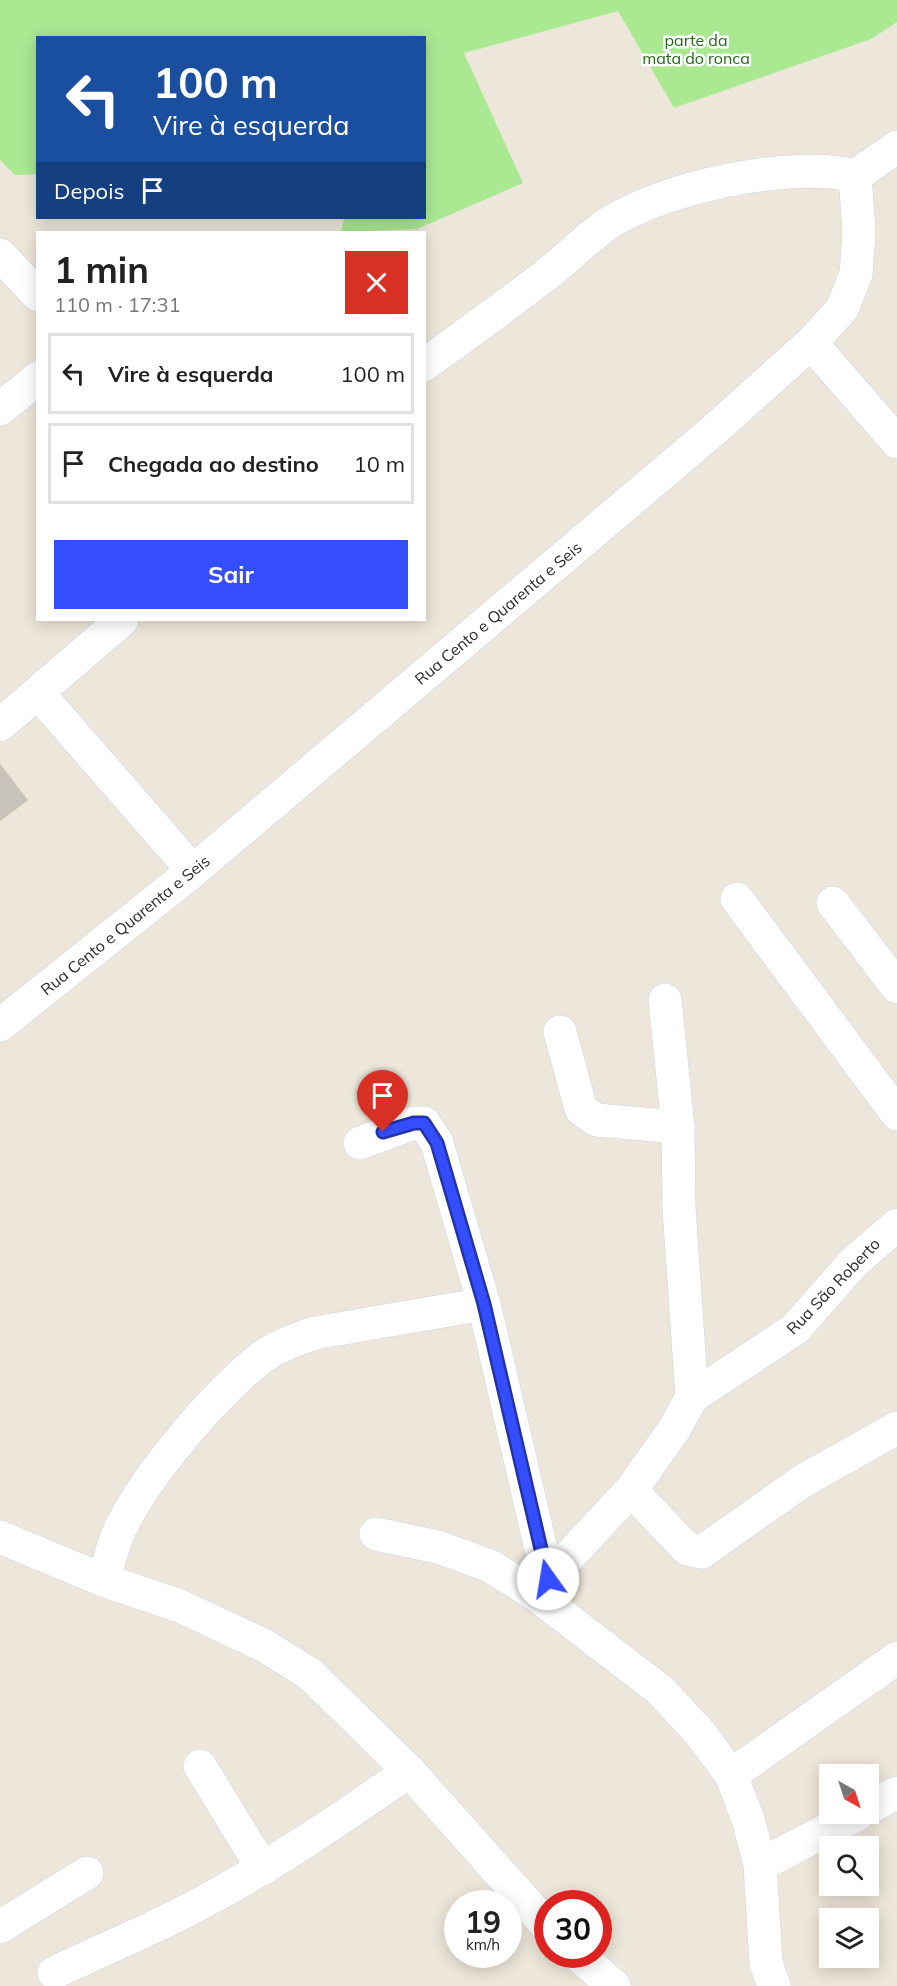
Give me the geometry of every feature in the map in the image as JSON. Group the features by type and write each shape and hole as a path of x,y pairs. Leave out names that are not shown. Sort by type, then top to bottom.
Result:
{"street":[{"path":"426,364 543,277 609,223 658,200 707,186 803,170 836,171 855,176 897,147"},
{"name":"Rua Cento e Quarenta e Seis","path":"0,1025 193,871 714,430 811,344 842,309 856,274 860,231 855,176"},
{"path":"0,255 36,293"},
{"path":"811,344 897,442"},
{"path":"0,409 36,380"},
{"path":"0,725 121,621"},
{"path":"38,693 193,871"},
{"path":"737,899 897,1114"},
{"path":"833,903 897,987"},
{"path":"665,1000 678,1127 679,1208 692,1397"},
{"path":"560,1032 581,1109 588,1116 596,1120 678,1127"},
{"path":"360,1143 414,1123 424,1123 437,1143 484,1304 542,1587"},
{"name":"Rua São Roberto","path":"542,1587 631,1490 675,1428 692,1397 795,1329 853,1263 897,1225"},
{"path":"103,1580 120,1529 145,1487 178,1443 262,1357 315,1333 484,1304"},
{"path":"631,1490 687,1549 702,1552 801,1482 897,1428"},
{"path":"376,1534 438,1547 542,1587 660,1690 700,1733 731,1775 748,1819 760,1865 766,1963 774,1986"},
{"path":"6,1549 180,1605 265,1646 310,1674 409,1771 534,1911"},
{"path":"731,1775 897,1658"},
{"path":"200,1766 263,1869"},
{"path":"54,1973 189,1910 263,1869 409,1771"},
{"path":"879,1802 897,1793"},
{"path":"760,1865 839,1824"},
{"path":"0,1927 87,1873"},
{"path":"593,1968 614,1986"}],"green space":[{"name":"parte da mata do ronca","path":"0,0 897,0 897,22 871,39 674,108 618,11 464,53 523,183 417,229 341,231 344,219 426,219 426,36 36,36 36,174 15,175 0,160"}],"building":[{"path":"0,765 27,800 0,820"}],"route":[{"path":"383,1132 414,1123 424,1123 437,1143 484,1304 548,1579"}]}
